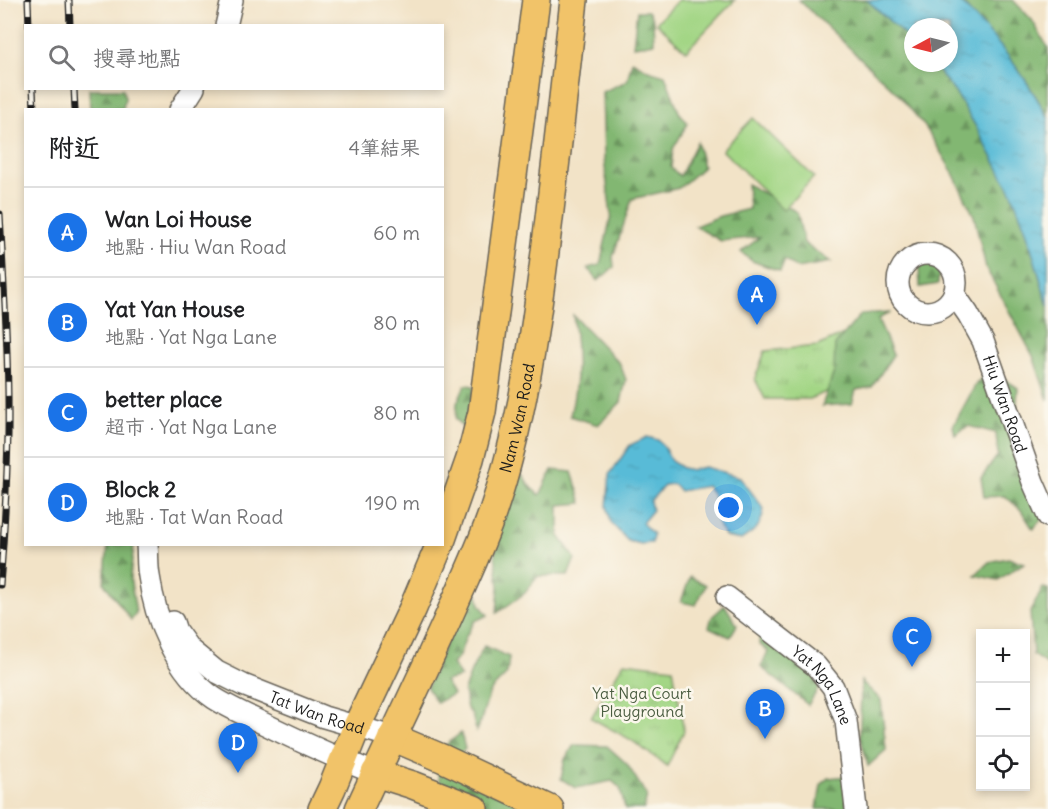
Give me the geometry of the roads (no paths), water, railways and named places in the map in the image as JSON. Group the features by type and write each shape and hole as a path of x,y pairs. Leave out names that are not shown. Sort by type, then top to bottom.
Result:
{"main road":[{"name":"Nam Wan Road","path":"444,535 470,459 482,412 536,0"},
{"name":"Nam Wan Road","path":"359,809 476,554 493,511 506,466 516,426 539,300 574,0"},
{"path":"322,809 357,726 413,608 439,546"},
{"name":"Tat Wan Road","path":"392,737 550,809"},
{"name":"Tat Wan Road","path":"375,773 474,809"}],"street":[{"path":"226,24 232,0"},
{"path":"181,108 193,90"},
{"name":"Hiu Wan Road","path":"954,294 983,341 1033,482 1048,516"},
{"name":"Tat Wan Road","path":"147,546 149,575 156,611 175,655 194,679 213,697 238,711 343,761 375,773"},
{"name":"Tat Wan Road","path":"162,546 162,570 168,607 176,631 189,648 217,672 243,685 324,717 392,737"},
{"name":"Yat Nga Lane","path":"727,597 816,666 833,687 846,721 856,809"}],"water":[{"path":"867,0 958,0 1008,55 1039,101 1048,118 1048,306 1026,230 1012,193 957,95 939,72 958,72 958,18 904,18 904,35"},
{"path":"647,437 658,440 671,461 682,468 692,470 704,467 740,477 764,509 757,528 741,540 726,537 719,527 714,512 714,497 707,486 680,491 673,484 665,485 650,501 652,511 642,523 653,534 652,543 640,544 628,541 611,523 607,506 610,474 630,445"}],"railway":[{"path":"28,0 29,24"},
{"path":"69,0 70,24"},
{"path":"33,90 34,108"},
{"path":"74,90 75,108"},
{"path":"0,214 8,407 0,585"}],"place":[{"name":"Wan Loi House","path":"757,325"},
{"name":"better place","path":"912,667"},
{"name":"Yat Yan House","path":"765,739"},
{"name":"Block 2","path":"238,773"}],"park label":[{"name":"Yat Nga Court Playground","path":"642,702"}]}
